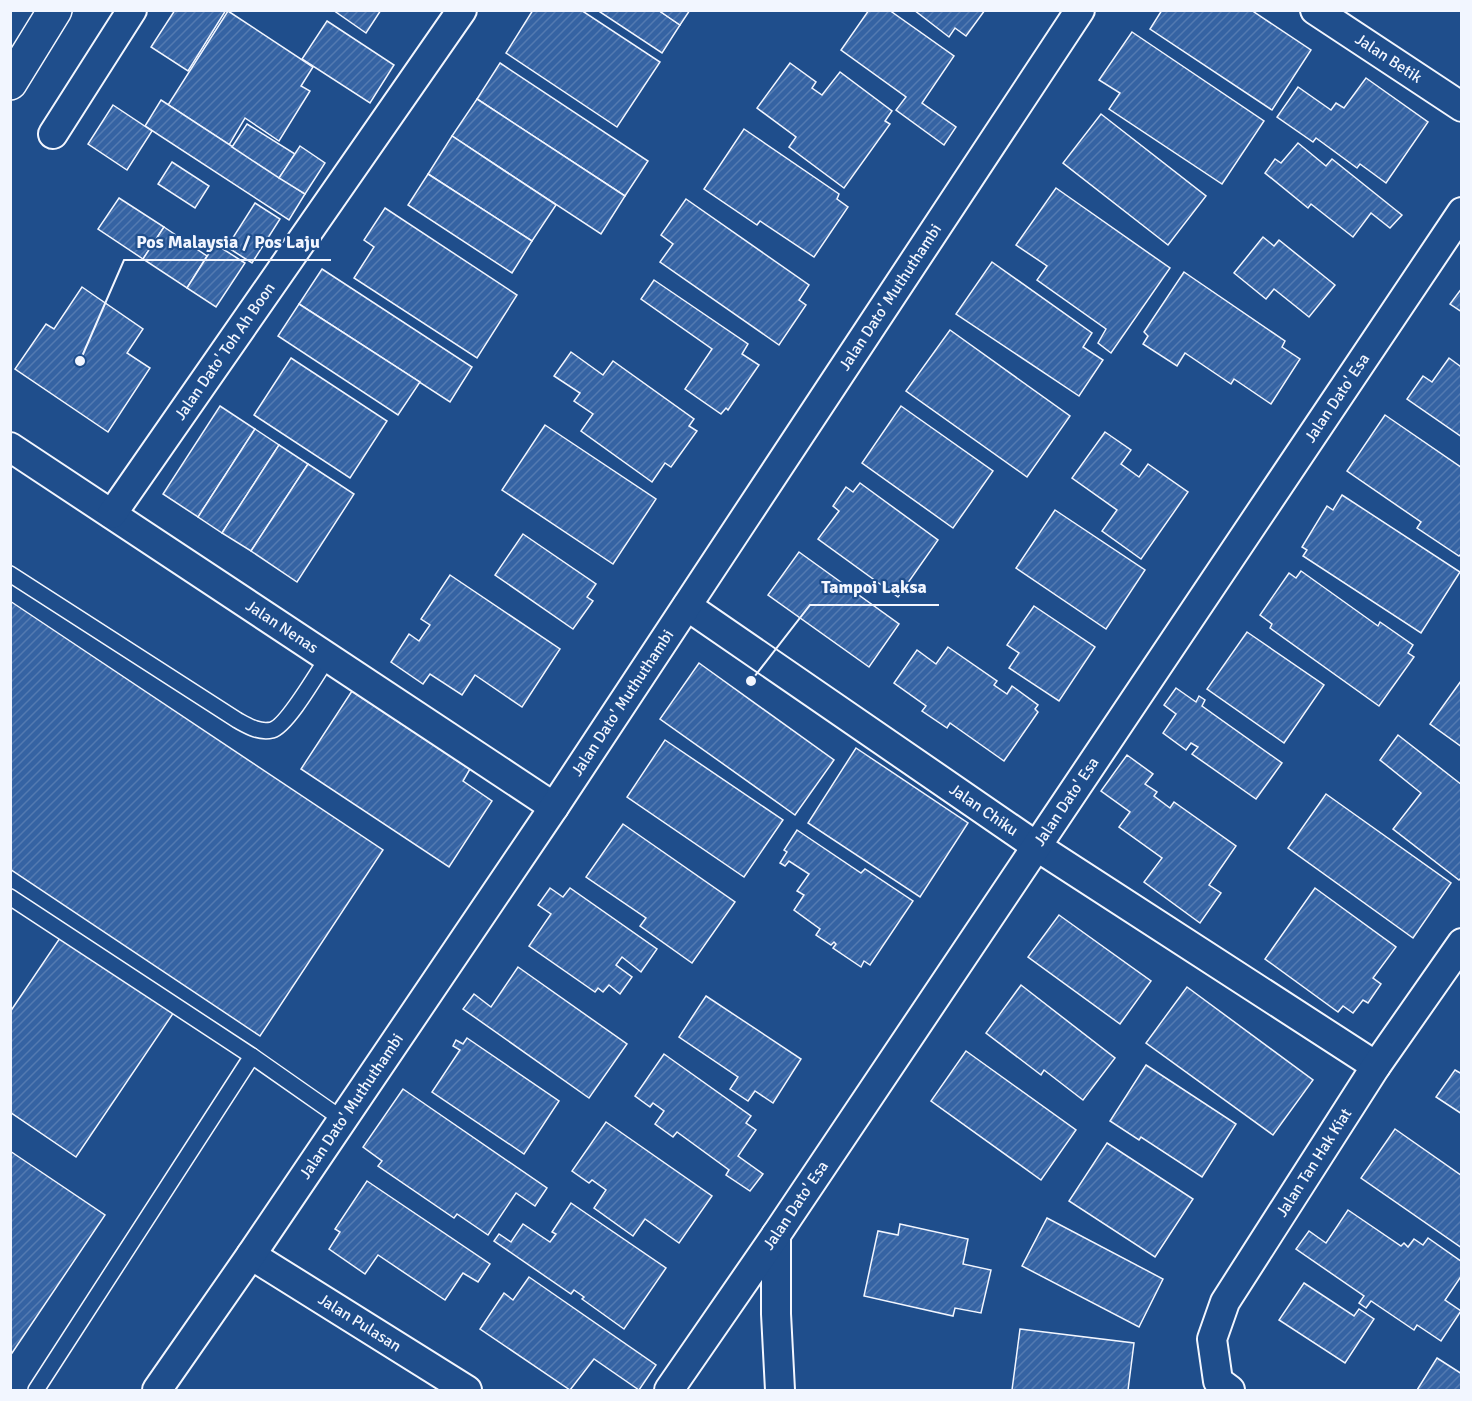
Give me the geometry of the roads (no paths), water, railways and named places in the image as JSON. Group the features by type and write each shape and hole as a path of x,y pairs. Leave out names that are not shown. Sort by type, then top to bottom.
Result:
{"street":[{"path":"10,83 55,10"},
{"path":"53,134 132,10"},
{"name":"Jalan Dato' Toh Ah Boon","path":"112,514 462,10"},
{"name":"Jalan Dato' Muthuthambi","path":"157,1390 554,807 1080,10"},
{"name":"Jalan Betik","path":"1316,10 1461,107"},
{"name":"Jalan Dato' Esa","path":"669,1390 776,1235 1461,212"},
{"name":"Jalan Nenas","path":"10,447 554,807"},
{"name":"Jalan Chiku","path":"687,606 1036,846 1376,1066"},
{"name":"Jalan Tan Hak Kiat","path":"1230,1390 1218,1381 1212,1339 1225,1302 1376,1066 1461,943"},
{"path":"776,1235 776,1314 780,1390"},
{"name":"Jalan Pulasan","path":"251,1255 467,1390"}],"lane":[{"path":"10,574 256,730 274,730 287,718 327,657"},
{"path":"10,897 252,1056 342,1119"},
{"path":"36,1390 252,1056"}],"place":[{"name":"Pos Malaysia / Pos Laju","path":"80,361"},
{"name":"Tampoi Laksa","path":"751,681"}]}
